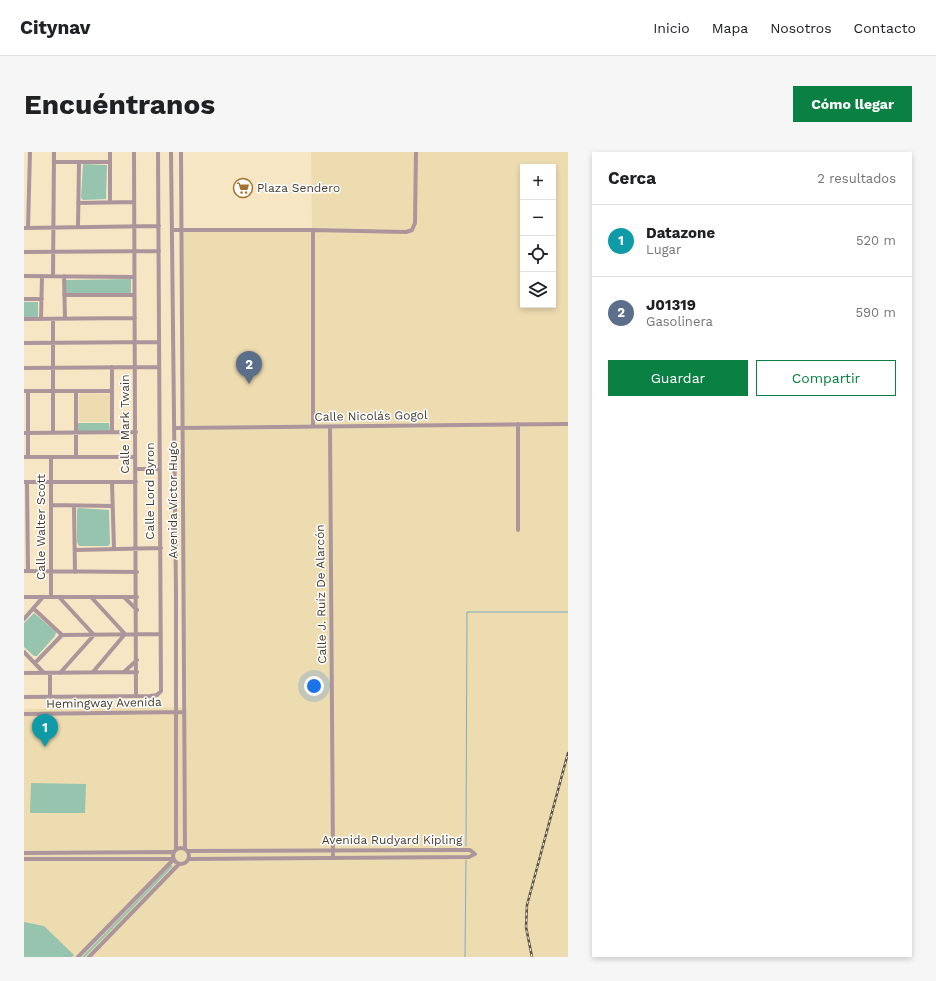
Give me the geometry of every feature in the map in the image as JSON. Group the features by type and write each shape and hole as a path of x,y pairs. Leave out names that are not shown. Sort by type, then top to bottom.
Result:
{"street":[{"path":"30,152 26,228 159,226"},
{"path":"53,276 54,152"},
{"path":"110,152 110,202"},
{"name":"Calle Mark Twain","path":"134,152 137,572 136,696"},
{"name":"Calle Lord Byron","path":"24,696 136,696 157,695 161,691 158,152"},
{"name":"Avenida Víctor Hugo","path":"171,152 176,712 175,850"},
{"name":"Avenida Víctor Hugo","path":"181,152 186,850"},
{"path":"172,230 313,230 406,232 412,230 415,223 416,152"},
{"path":"54,162 109,162"},
{"path":"78,227 79,162"},
{"path":"78,203 134,202"},
{"path":"313,230 313,427"},
{"path":"24,252 159,251"},
{"path":"24,276 134,277"},
{"path":"41,319 42,276"},
{"path":"64,276 65,318"},
{"path":"64,295 134,295"},
{"path":"24,299 42,299"},
{"path":"24,319 134,318"},
{"path":"53,319 53,433"},
{"path":"24,343 159,342"},
{"path":"112,367 112,432"},
{"path":"24,368 160,367"},
{"path":"112,391 26,391 26,457 135,457"},
{"path":"76,391 76,457"},
{"path":"518,424 518,530"},
{"name":"Calle Nicolás Gogol","path":"174,428 568,424"},
{"name":"Calle J. Ruíz De Alarcón","path":"330,427 333,856"},
{"path":"26,433 136,432"},
{"name":"Calle Walter Scott","path":"51,457 52,598"},
{"path":"136,469 160,469"},
{"path":"136,482 25,482 26,571 137,572"},
{"path":"112,482 114,549"},
{"path":"51,505 112,506"},
{"path":"74,506 75,572"},
{"path":"75,550 161,548"},
{"path":"59,597 94,635"},
{"path":"91,597 125,634"},
{"path":"124,597 137,610"},
{"path":"24,598 137,597"},
{"path":"24,619 43,598"},
{"path":"34,609 62,635 161,634"},
{"path":"93,672 125,634"},
{"path":"35,663 62,635"},
{"path":"60,673 94,635"},
{"path":"24,652 44,673"},
{"path":"123,672 137,660"},
{"path":"24,673 137,672"},
{"path":"50,673 50,696"},
{"name":"Hemingway Avenida","path":"24,714 184,712"},
{"path":"176,759 185,759"},
{"path":"78,957 173,859 175,850"},
{"path":"24,852 186,850 189,858 184,864 179,864 89,957"},
{"name":"Avenida Rudyard Kipling","path":"186,850 470,850 475,854 469,857 333,856 189,858"},
{"path":"457,850 457,857"},
{"path":"24,859 173,859 179,864"}],"shaded area":[{"path":"311,152 568,152 568,957 24,957 24,709 187,707 180,231 312,231"},
{"path":"81,393 110,394 110,422 79,422 79,396"}],"green space":[{"path":"83,164 107,165 106,199 83,200 81,198"},
{"path":"131,279 131,294 66,294 66,280"},
{"path":"24,302 38,302 38,317 24,317"},
{"path":"78,423 109,423 110,431 78,432"},
{"path":"77,509 109,510 110,544 108,546 79,546 77,542"},
{"path":"34,613 56,632 55,636 37,656 34,656 24,647 24,623"},
{"path":"31,783 86,784 85,813 30,813"},
{"path":"171,865 173,866 85,957 82,957"},
{"path":"24,922 44,926 74,955 72,957 24,957"}],"waterway":[{"path":"466,846 467,612 568,612"},
{"path":"465,957 466,860"}],"railway":[{"path":"532,957 526,927 527,905 568,753"}],"place":[{"name":"Plaza Sendero","path":"243,188"},
{"name":"J01319","path":"249,384"},
{"name":"Datazone","path":"45,747"}]}
